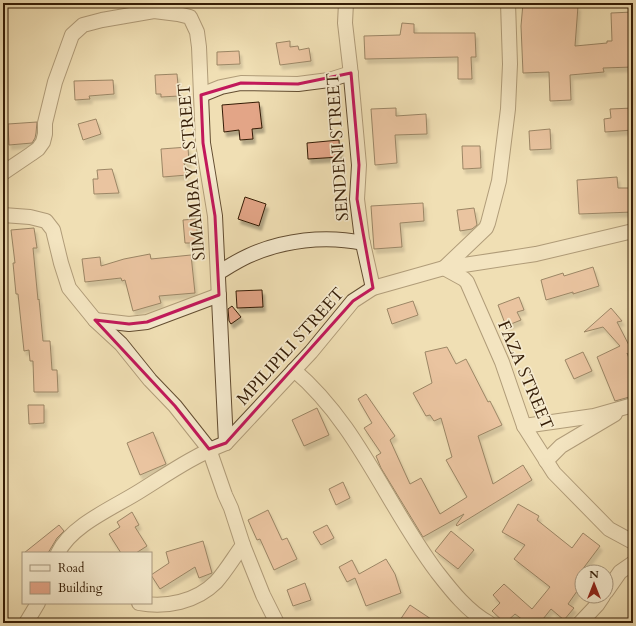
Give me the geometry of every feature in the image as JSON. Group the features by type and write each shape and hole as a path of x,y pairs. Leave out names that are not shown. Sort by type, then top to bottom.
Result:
{"street":[{"name":"SENDENI STREET","path":"346,3 345,23 359,165 357,199 363,243 373,288"},
{"path":"444,268 486,228 499,181 508,109 508,3"},
{"name":"SIMAMBAYA STREET","path":"3,173 38,149 43,142 45,123 55,82 72,35 83,25 102,20 154,11 190,17 197,32 203,142 216,216 226,443"},
{"path":"201,94 221,87 241,83 298,84 329,80 351,73"},
{"path":"3,215 30,217 46,221 53,230 69,288 95,320 121,344 150,380 175,406 209,450 263,595 277,623"},
{"name":"MPILIPILI STREET","path":"59,552 79,528 176,467 226,443 311,352 353,301 373,288 444,268 536,254 633,231"},
{"path":"218,272 248,256 296,241 343,240 363,243"},
{"name":"FAZA STREET","path":"444,268 467,282 502,362 524,426 554,473 609,529 633,542"},
{"path":"95,320 129,324 147,322 219,295"},
{"path":"294,370 310,383 330,405 361,450 420,549 452,591 482,619 489,623"},
{"path":"524,426 594,416 628,406"},
{"path":"546,461 562,446 599,425 628,406"},
{"path":"144,604 149,605 185,601 202,593 216,581 244,545"},
{"path":"614,581 620,572 633,563"},
{"path":"26,623 37,604"},
{"path":"580,623 598,604"}],"highlighted area":[{"path":"351,73 359,165 357,199 373,288 353,301 226,443 209,449 175,406 95,320 129,324 147,322 219,295 215,216 203,143 201,95 241,83 298,84"}],"building":[{"path":"523,3 548,3 578,6 575,46 607,43 607,41 612,41 611,13 633,12 633,26 631,26 633,67 603,68 604,72 570,75 571,100 550,101 549,72 523,73 521,26"},
{"path":"402,23 414,24 414,33 475,33 476,57 471,57 472,79 458,79 458,57 365,59 364,36 400,35"},
{"path":"290,41 290,47 298,46 299,50 309,48 311,61 280,65 276,43"},
{"path":"239,51 240,64 217,65 217,52"},
{"path":"177,74 179,96 161,97 161,94 156,94 155,75"},
{"path":"113,80 114,94 89,96 90,99 75,100 74,81"},
{"path":"259,102 262,128 252,129 253,139 240,140 239,130 224,132 222,105"},
{"path":"396,108 396,116 426,114 427,134 395,135 397,163 375,165 371,109"},
{"path":"633,108 633,130 605,132 604,119 611,118 610,109"},
{"path":"96,119 101,134 83,140 78,124"},
{"path":"37,122 35,138 32,143 9,145 8,124"},
{"path":"550,129 551,149 530,150 529,131"},
{"path":"339,140 340,157 308,159 307,143"},
{"path":"462,146 480,146 481,168 463,169"},
{"path":"188,147 189,163 184,163 187,175 163,177 161,149"},
{"path":"112,169 119,193 94,194 93,179 98,179 97,170"},
{"path":"617,177 618,188 633,188 633,212 579,214 577,180"},
{"path":"245,197 266,204 259,226 238,219"},
{"path":"423,203 424,221 400,223 402,247 374,249 371,206"},
{"path":"474,208 477,225 472,229 460,231 457,210"},
{"path":"196,219 198,243 185,243 183,220"},
{"path":"34,228 37,248 33,248 43,341 50,341 52,370 57,370 58,392 34,392 33,361 30,361 29,350 24,351 18,294 16,294 13,263 15,263 11,230"},
{"path":"150,254 151,259 191,255 195,293 159,296 161,303 133,311 125,280 122,281 121,278 85,282 82,259 100,257 101,266 124,259"},
{"path":"593,267 599,286 546,300 541,280 563,273 564,276"},
{"path":"262,290 263,307 237,308 236,291"},
{"path":"519,297 524,310 517,312 521,320 506,326 498,305"},
{"path":"413,301 418,315 392,324 387,309"},
{"path":"232,306 241,317 231,324 229,321 228,309"},
{"path":"611,308 622,321 617,322 633,353 631,358 627,353 633,369 633,396 615,401 597,357 620,346 603,327 584,332"},
{"path":"447,347 456,364 466,359 488,402 490,401 502,425 478,436 493,484 523,465 532,480 457,526 456,525 464,514 423,537 381,468 376,456 381,453 364,428 372,423 358,399 366,394 395,436 390,440 410,484 421,478 440,514 467,497 446,460 452,457 441,418 434,421 430,415 426,416 413,393 432,383 425,352"},
{"path":"583,352 592,371 574,379 565,360"},
{"path":"28,405 44,405 44,423 29,424"},
{"path":"317,408 329,435 304,446 292,420"},
{"path":"153,432 166,464 140,475 127,443"},
{"path":"343,482 350,498 336,505 329,489"},
{"path":"518,504 539,516 537,520 572,548 583,533 600,546 586,564 574,564 574,595 568,604 574,608 564,620 551,609 543,619 547,623 521,623 523,620 515,614 505,623 492,611 500,603 493,595 504,584 532,609 550,587 514,559 525,545 502,532"},
{"path":"268,510 282,540 287,538 297,559 274,570 260,539 257,540 248,520"},
{"path":"132,512 139,525 135,527 147,546 138,552 120,552 109,534 120,527 117,522"},
{"path":"59,525 64,531 57,538 49,552 25,552"},
{"path":"327,525 334,538 321,545 313,532"},
{"path":"451,531 474,550 458,569 435,551"},
{"path":"203,541 212,573 199,578 195,567 160,589 152,574 169,563 166,552"},
{"path":"386,559 395,574 401,593 366,606 355,578 347,582 339,567 352,560 359,574"},
{"path":"305,583 311,600 293,606 287,590"},
{"path":"410,605 437,623 398,623"}]}
